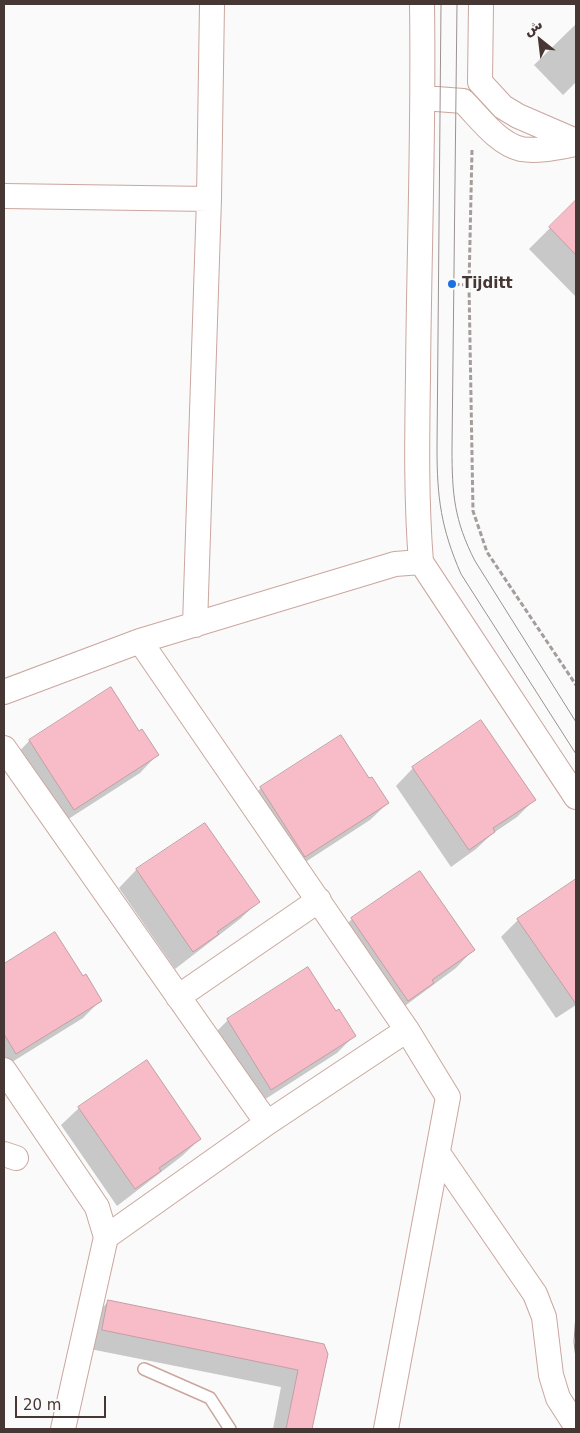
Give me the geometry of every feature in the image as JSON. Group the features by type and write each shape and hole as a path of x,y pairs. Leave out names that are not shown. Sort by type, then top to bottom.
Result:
{"street":[{"path":"195,625 209,200 212,4"},
{"path":"422,4 423,98 418,285 416,501 421,562 576,798"},
{"path":"464,101 480,82 481,4"},
{"path":"480,82 503,107 518,116 576,142"},
{"path":"423,98 464,101 496,133 508,143 521,149 538,149 576,142"},
{"path":"4,196 209,200"},
{"path":"4,692 140,641 395,564 421,562"},
{"path":"140,641 407,1030 448,1098 386,1429"},
{"path":"4,748 266,1123"},
{"path":"178,997 319,900"},
{"path":"106,1237 266,1123 407,1030"},
{"path":"4,1070 97,1207 106,1237 63,1429"},
{"path":"438,1153 535,1294 544,1317 553,1382 558,1398 576,1426"}],"lane":[{"path":"144,1369 210,1398 230,1429"}],"path":[{"path":"472,149 469,285 473,511 487,552 576,685"}],"building":[{"path":"576,200 576,255 549,227"},
{"path":"111,687 139,731 142,729 159,755 74,810 29,740"},
{"path":"481,720 536,800 493,828 495,832 469,850 412,767"},
{"path":"341,735 369,778 372,777 389,803 305,857 260,787"},
{"path":"205,823 260,902 217,932 219,934 193,952 136,869"},
{"path":"420,871 475,950 432,980 434,983 408,1001 351,918"},
{"path":"576,879 576,1004 517,919"},
{"path":"55,932 83,976 86,974 102,1001 16,1054 4,1034 4,964"},
{"path":"308,967 336,1011 339,1009 356,1036 271,1090 227,1019"},
{"path":"147,1060 201,1139 159,1168 161,1171 135,1189 78,1107"},
{"path":"108,1300 324,1344 328,1354 312,1429 286,1429 298,1370 102,1330"}],"tram line":[{"path":"441,4 437,448 439,498 449,542 461,574 576,754"},
{"path":"457,4 452,448 454,493 458,519 475,561 576,722"},
{"path":"576,1314 574,1342 576,1358"}],"place":[{"name":"Tijditt","path":"452,284"}]}
